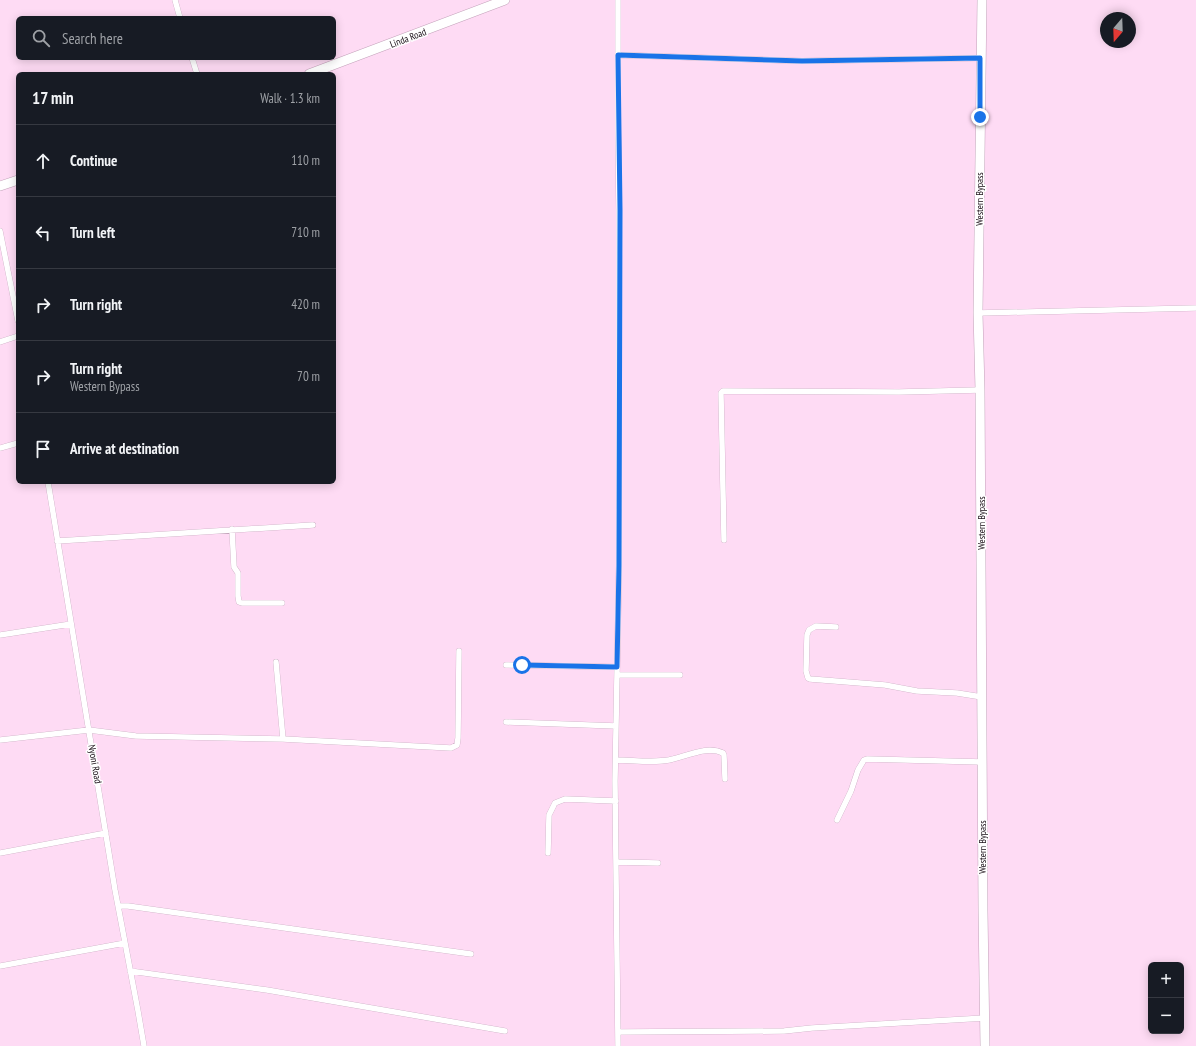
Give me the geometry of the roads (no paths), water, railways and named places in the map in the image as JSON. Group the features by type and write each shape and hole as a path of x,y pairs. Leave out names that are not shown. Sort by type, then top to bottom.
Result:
{"main road":[{"name":"Linda Road","path":"314,72 487,3 505,0"},
{"name":"Western Bypass","path":"982,0 980,58 978,313 980,390 983,911 986,1046"},
{"path":"0,186 16,181"}],"street":[{"path":"175,0 179,16"},
{"path":"618,0 620,210 619,565 616,726 618,1046"},
{"path":"618,55 802,61 980,58"},
{"path":"193,60 196,72"},
{"path":"0,232 16,311"},
{"path":"978,313 1196,308"},
{"path":"0,342 16,337"},
{"path":"724,540 720,393 723,391 899,392 980,390"},
{"path":"0,448 16,444"},
{"name":"Nyoni Road","path":"48,484 118,906 144,1046"},
{"path":"57,541 313,525"},
{"path":"232,529 234,567 238,573 239,602 282,602"},
{"path":"0,635 71,624"},
{"path":"836,626 816,626 809,630 807,634 806,671 807,676 810,679 885,685 917,691 957,693 982,697"},
{"path":"0,740 89,730 136,736 283,739 406,747 449,748 454,747 458,738 459,651"},
{"path":"276,662 283,739"},
{"path":"506,665 617,667"},
{"path":"617,675 680,675"},
{"path":"506,722 616,726"},
{"path":"616,760 668,760 688,754 715,750 723,752 725,779"},
{"path":"837,820 851,791 858,770 864,760 982,762"},
{"path":"548,853 549,815 555,803 565,799 616,801"},
{"path":"0,853 106,833"},
{"path":"616,862 658,863"},
{"path":"118,906 143,908 471,954"},
{"path":"0,966 125,943"},
{"path":"130,971 267,990 505,1031"},
{"path":"618,1032 784,1031 985,1018"}]}
